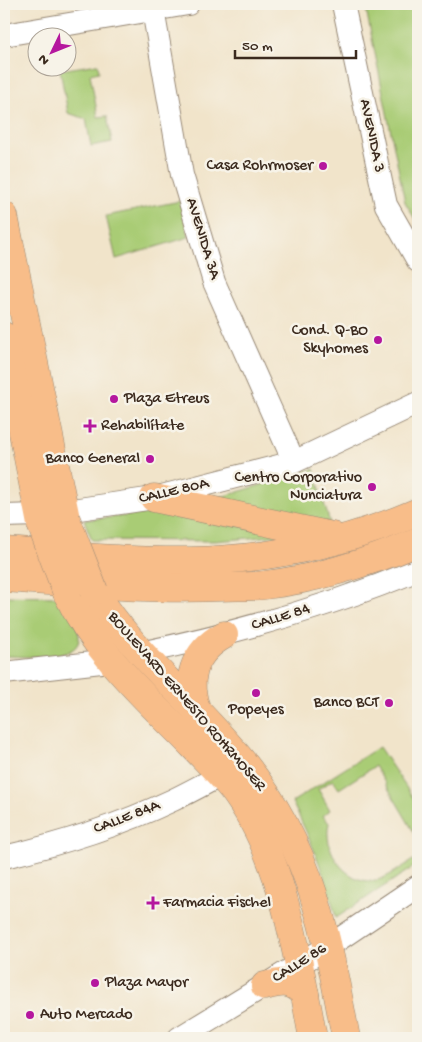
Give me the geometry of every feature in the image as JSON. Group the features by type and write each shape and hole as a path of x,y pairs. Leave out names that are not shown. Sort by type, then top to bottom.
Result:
{"main road":[{"name":"BOULEVARD ERNESTO ROHRMOSER","path":"4,216 52,518"},
{"name":"BOULEVARD ERNESTO ROHRMOSER","path":"4,336 52,518 77,594 85,628 110,661 281,815 302,858 329,946 346,1038"},
{"path":"154,498 346,539"},
{"path":"4,551 139,560 192,561 268,555 346,539 379,529 418,512"},
{"path":"4,578 146,587 265,585 329,572 385,556 418,542"},
{"name":"BOULEVARD ERNESTO ROHRMOSER","path":"77,594 112,620 140,653 198,713 233,770 274,866 299,964 313,1038"},
{"path":"198,713 190,688 191,675 202,651 224,635"},
{"path":"265,986 290,982 304,994"}],"street":[{"path":"4,34 152,7 188,4"},
{"name":"AVENIDA 3","path":"343,4 386,205 418,261"},
{"name":"AVENIDA 3A","path":"152,7 182,175 214,282 294,462"},
{"name":"CALLE 80A","path":"4,516 52,518 154,498 294,462 418,403"},
{"name":"CALLE 84","path":"140,653 224,635 362,592 418,570"},
{"path":"4,673 110,661"},
{"name":"CALLE 84A","path":"4,857 48,845 141,813 174,800 233,770"},
{"name":"CALLE 86","path":"179,1038 329,946 418,886"}],"green space":[{"path":"365,4 418,4 418,224 405,202"},
{"path":"98,64 99,72 90,74 98,117 107,116 112,142 91,146 86,119 68,113 61,78 78,78 78,67"},
{"path":"180,201 189,237 116,259 106,216"},
{"path":"314,469 330,523 211,500"},
{"path":"184,510 297,534 215,541 92,540 84,520"},
{"path":"4,596 61,597 76,626 79,636 77,645 71,651 49,656 4,656"},
{"path":"379,747 418,805 418,839 375,766 339,789 333,780 318,789 330,810 323,816 329,823 328,833 332,852 343,869 360,879 370,881 389,875 418,857 418,864 336,918 328,888 317,859 292,802"}],"place":[{"name":"Casa Rohrmoser","path":"323,166"},
{"name":"Cond. Q-BO Skyhomes","path":"378,340"},
{"name":"Plaza Etreus","path":"114,399"},
{"name":"Rehabilítate","path":"90,426"},
{"name":"Banco General","path":"150,459"},
{"name":"Centro Corporativo Nunciatura","path":"372,487"},
{"name":"Popeyes","path":"256,693"},
{"name":"Banco BCT","path":"389,703"},
{"name":"Farmacia Fischel","path":"153,903"},
{"name":"Plaza Mayor","path":"95,983"},
{"name":"Auto Mercado","path":"30,1015"}]}
